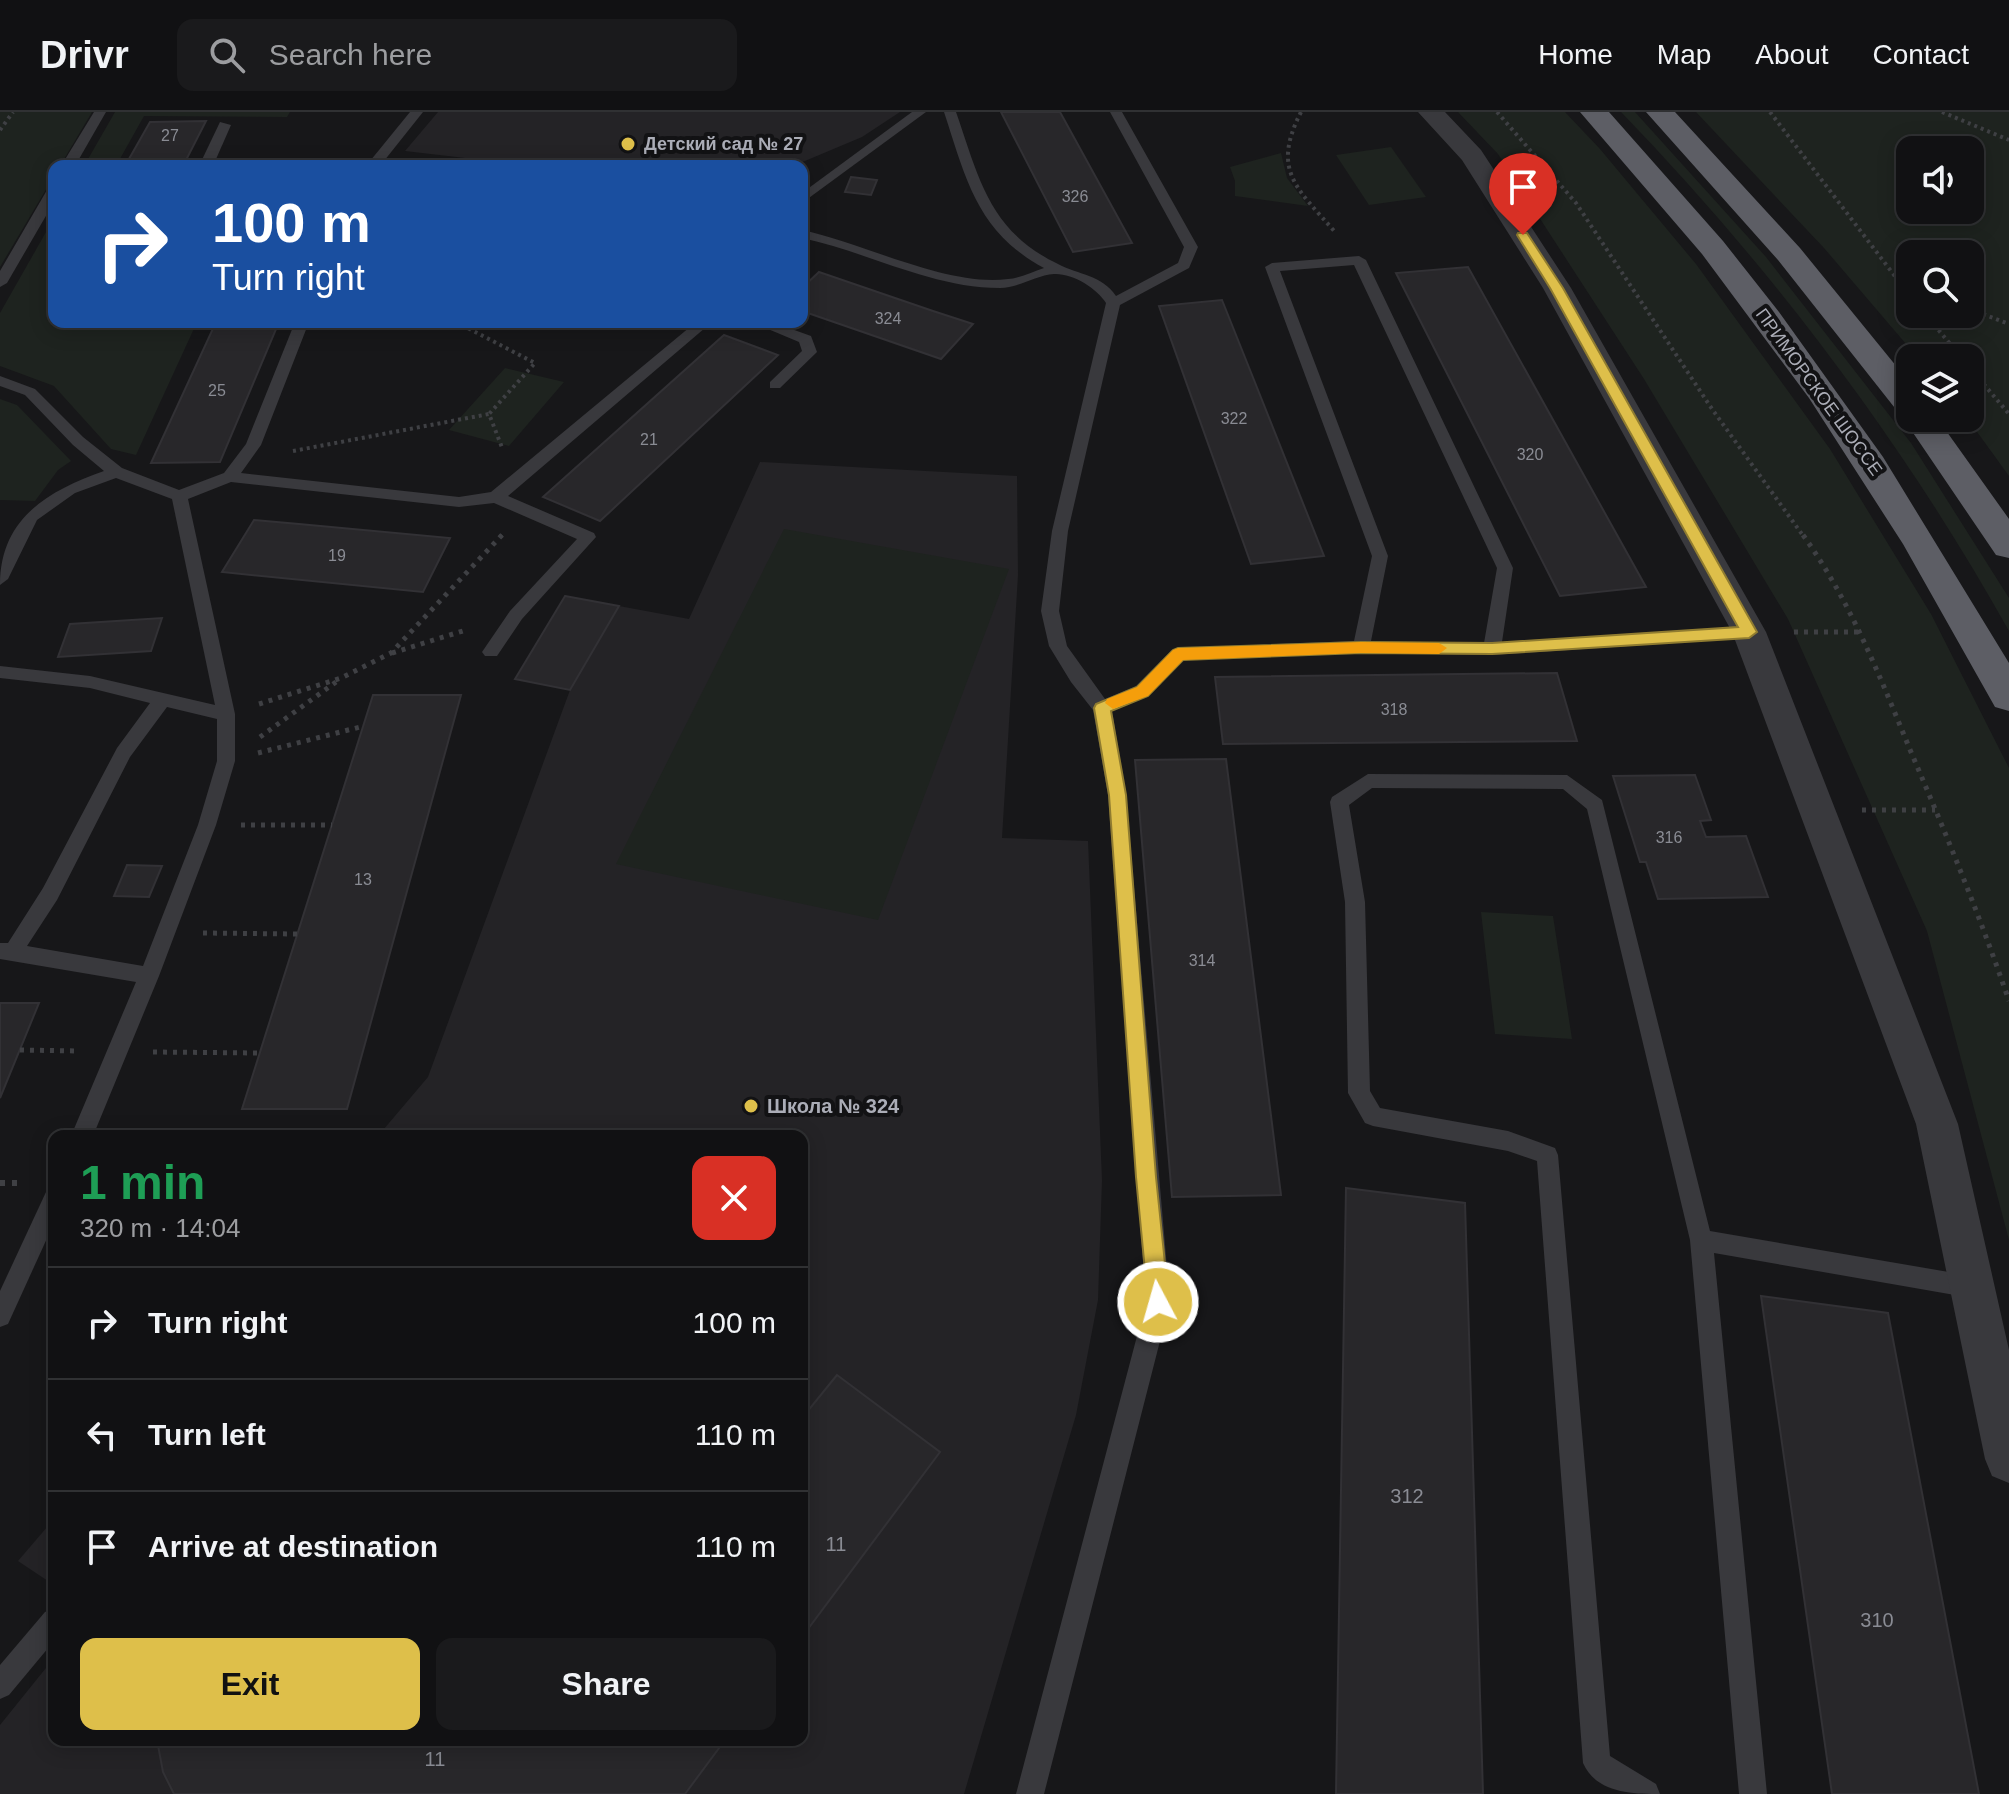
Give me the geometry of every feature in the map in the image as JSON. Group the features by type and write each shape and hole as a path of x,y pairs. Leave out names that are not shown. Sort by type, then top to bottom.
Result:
{"highway":[{"name":"ПРИМОРСКОЕ ШОССЕ","path":"1594,112 1724,262 1860,445 1963,612 2009,697"},
{"path":"1660,112 1789,254 1896,388"},
{"path":"1930,432 2009,546"}],"street":[{"path":"1431,112 1472,156 1557,288 1749,632 1937,1124 2009,1459"}],"lane":[{"path":"72,160 100,112"},
{"path":"378,160 417,112"},
{"path":"808,195 920,112"},
{"path":"950,112 982,199 997,225 1026,252 1055,269 1088,278 1107,290 1113,303 1060,531 1050,611 1058,646 1077,677 1102,708 1117,795 1158,1302 1030,1794"},
{"path":"1113,303 1184,265 1191,247 1116,112"},
{"path":"209,160 225,125"},
{"path":"0,283 48,200"},
{"path":"808,235 827,238 958,281 1004,285 1055,269"},
{"path":"1361,647 1380,556 1272,267 1359,260 1505,568 1492,649"},
{"path":"230,477 253,445 300,328"},
{"path":"496,497 698,328"},
{"path":"775,328 806,339 810,352 775,385"},
{"path":"0,381 30,392 78,441 116,472 179,496 230,477 459,502 496,497 588,537 516,615 491,652"},
{"path":"0,579 30,517 69,489 116,472"},
{"path":"85,1130 166,933 207,825 226,761 226,714 179,496"},
{"path":"1102,708 1142,691 1178,654 1361,647 1492,649 1749,632"},
{"path":"0,672 90,682 226,714"},
{"path":"149,976 7,952 50,894 123,753 163,699"},
{"path":"1646,1794 1597,1763 1547,1155 1508,1141 1373,1116 1359,1093 1355,902 1339,802 1368,781 1567,782 1595,805 1701,1240 1753,1794"},
{"path":"0,1316 48,1212"},
{"path":"1701,1240 1972,1287"},
{"path":"0,1686 48,1628"}],"path":[{"path":"0,130 13,112"},
{"path":"1301,112 1286,152 1288,165 1301,190 1359,260"},
{"path":"1497,112 1576,203 1712,409 1825,566 1861,632 1981,918 2009,1001"},
{"path":"1770,112 1896,278"},
{"path":"1942,112 2009,140"},
{"path":"1984,314 2009,324"},
{"path":"230,477 287,453 489,414 535,363 468,328"},
{"path":"1937,328 1950,344"},
{"path":"1984,385 2009,414"},
{"path":"489,414 499,441"},
{"path":"391,653 526,510"},
{"path":"226,714 341,678 391,653 516,615"},
{"path":"1749,632 1861,632"},
{"path":"226,761 341,678"},
{"path":"226,761 364,726"},
{"path":"207,825 332,825"},
{"path":"166,933 298,934"}],"shaded area":[{"path":"0,112 92,112 64,160 48,160 48,186 0,267"},
{"path":"115,112 290,112 287,117 144,116 119,160 87,160"},
{"name":"Детский сад № 27","path":"438,112 900,112 862,137 807,160 482,160 405,151"},
{"path":"1458,112 1565,112 1600,149 1696,264 1830,449 1931,614 2009,768 2009,1240 1927,931 1788,619 1644,379 1498,154"},
{"path":"1621,112 1635,112 1766,257 1896,424 1896,432 1902,432 1911,443 2009,598 2009,631 1925,492 1880,425 1782,295"},
{"path":"1696,112 2009,112 2009,476 1977,432 1984,432 1984,344 1906,344 1824,248"},
{"path":"1391,147 1426,197 1369,205 1336,155"},
{"path":"1281,153 1287,178 1308,206 1235,196 1235,181 1230,167"},
{"path":"48,229 48,328 194,328 136,455 111,449 54,386 0,366 0,313"},
{"path":"505,368 564,382 509,446 449,430"},
{"path":"0,399 17,405 71,461 58,470 35,501 0,500"},
{"name":"Школа № 324","path":"760,462 1017,476 1018,575 1002,838 1088,841 1102,1180 1098,1300 1076,1415 964,1794 0,1794 0,1725 48,1665 48,1746 808,1746 808,1130 383,1130 428,1077 570,690 619,606 689,619"},
{"path":"784,529 1009,569 878,920 616,864"},
{"path":"1481,912 1553,916 1572,1039 1495,1034"},
{"path":"48,1526 48,1581 18,1561"}],"building":[{"path":"1001,112 1060,112 1132,243 1073,252"},
{"path":"206,121 186,160 128,160 150,122"},
{"path":"851,177 877,180 871,195 845,192"},
{"path":"1468,267 1646,587 1560,596 1396,273"},
{"path":"819,272 973,324 941,359 808,313 808,282"},
{"path":"1222,300 1324,556 1251,564 1159,306"},
{"path":"213,328 276,328 220,462 151,463"},
{"path":"724,335 778,355 600,521 543,497"},
{"path":"254,520 450,538 423,592 222,572"},
{"path":"565,596 619,606 570,690 515,679"},
{"path":"162,618 151,651 58,657 70,624"},
{"path":"1557,673 1577,741 1223,744 1215,677"},
{"path":"373,695 461,695 347,1109 242,1109"},
{"path":"1226,759 1281,1195 1172,1197 1135,760"},
{"path":"1695,775 1711,820 1700,821 1706,837 1746,836 1768,897 1658,899 1646,862 1640,862 1613,776"},
{"path":"127,865 162,866 149,897 114,896"},
{"path":"0,1003 39,1003 0,1098"},
{"path":"1346,1188 1465,1203 1483,1794 1336,1794"},
{"path":"1761,1296 1888,1313 1979,1794 1832,1794"},
{"path":"837,1375 940,1452 808,1629 808,1411"},
{"path":"158,1746 721,1746 685,1794 174,1794 163,1772"}],"slow traffic":[{"path":"1113,703 1142,691 1178,654 1361,647 1439,648"}],"place":[{"name":"Детский сад № 27","path":"628,144"},
{"name":"Школа № 324","path":"751,1106"}],"route":[{"path":"1158,1302 1117,795 1102,708 1142,691 1178,654 1361,647 1492,649 1749,632 1557,288 1523,235"}]}
